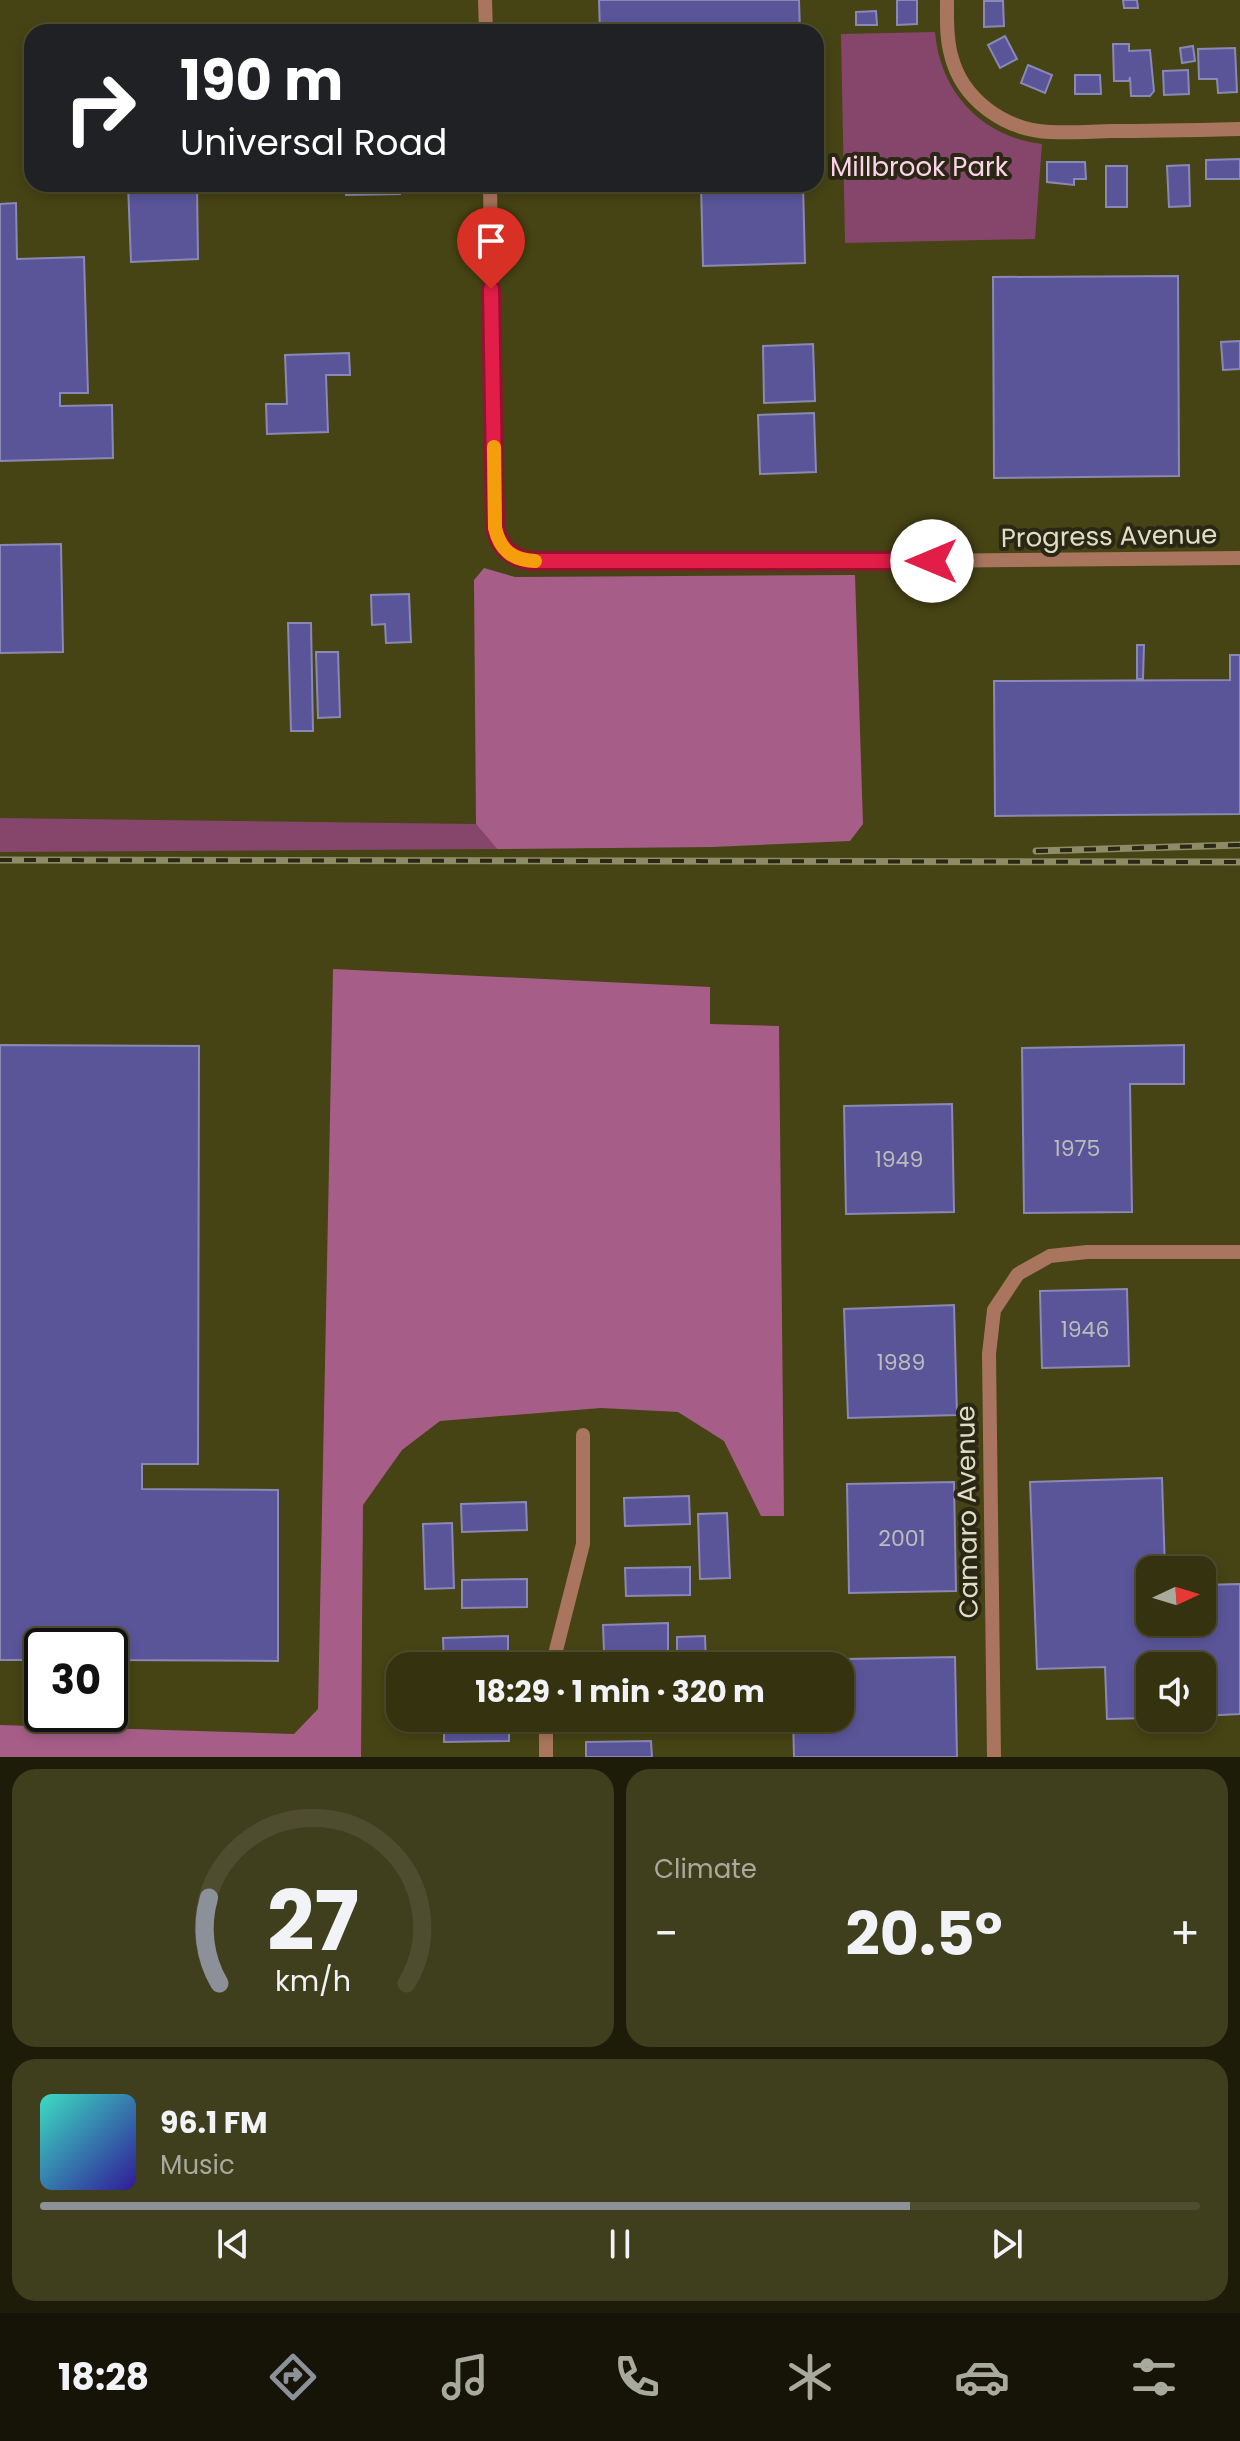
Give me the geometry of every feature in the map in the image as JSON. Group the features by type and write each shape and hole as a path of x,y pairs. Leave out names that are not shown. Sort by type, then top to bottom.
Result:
{"street":[{"path":"485,0 486,24"},
{"path":"947,0 951,57 964,84 981,105 1016,125 1048,132 1240,129"},
{"name":"Progress Avenue","path":"490,192 495,528 503,548 515,558 530,561 1240,558"},
{"name":"Camaro Avenue","path":"994,1757 989,1354 994,1310 1018,1274 1050,1256 1075,1253 1240,1252"},
{"path":"556,1652 583,1544 583,1435"},
{"path":"546,1732 546,1757"}],"green space":[{"name":"Millbrook Park","path":"935,32 945,74 968,108 1001,132 1042,144 1035,239 845,243 841,34"},
{"path":"0,818 476,824 497,849 0,852"}],"shaded area":[{"path":"484,568 515,577 855,575 863,824 850,841 712,847 497,849 476,824 474,580"},
{"path":"333,969 710,987 710,1024 779,1026 784,1516 761,1516 724,1441 678,1412 601,1408 440,1421 402,1450 363,1505 361,1757 0,1757 0,1725 24,1726 24,1732 128,1732 128,1729 294,1734 318,1709"}],"building":[{"path":"599,0 799,0 800,24 600,24"},
{"path":"897,0 917,0 917,24 897,25"},
{"path":"1123,0 1137,0 1138,8 1124,8"},
{"path":"984,1 1003,1 1004,26 984,27"},
{"path":"876,11 877,25 856,25 856,12"},
{"path":"1005,36 1017,59 1000,68 988,45"},
{"path":"1113,44 1129,44 1129,51 1150,50 1154,91 1150,96 1131,96 1130,77 1129,81 1114,81"},
{"path":"1193,46 1195,61 1182,63 1180,48"},
{"path":"1235,48 1237,92 1218,93 1217,79 1199,79 1198,49"},
{"path":"1028,65 1052,75 1045,93 1021,83"},
{"path":"1188,70 1189,94 1164,95 1163,71"},
{"path":"1075,75 1100,75 1101,94 1075,94"},
{"path":"1240,159 1240,179 1206,179 1206,160"},
{"path":"1047,162 1085,162 1086,179 1074,179 1074,185 1047,182"},
{"path":"1189,165 1190,206 1169,207 1167,166"},
{"path":"1106,166 1127,166 1127,207 1106,207"},
{"path":"128,192 197,192 198,259 131,262"},
{"path":"346,192 400,192 400,194 346,195"},
{"path":"701,192 803,192 805,263 703,266"},
{"path":"16,203 17,259 84,257 88,393 60,393 60,406 112,405 113,458 0,461 0,204"},
{"path":"1178,276 1179,476 994,478 993,277"},
{"path":"1240,341 1240,369 1223,370 1221,342"},
{"path":"813,344 815,401 764,403 763,346"},
{"path":"349,353 350,375 326,375 328,432 267,434 266,404 287,404 285,355"},
{"path":"814,413 816,472 760,474 758,415"},
{"path":"61,544 63,652 0,653 0,545"},
{"path":"409,594 411,642 386,643 385,624 372,625 371,595"},
{"path":"288,623 311,623 313,731 291,731"},
{"path":"1137,645 1144,645 1143,679 1137,679"},
{"path":"316,652 338,652 340,717 318,718"},
{"path":"1230,655 1240,655 1240,814 995,816 994,681 1230,680"},
{"path":"0,1045 199,1046 198,1464 142,1464 142,1489 278,1490 278,1661 128,1660 128,1628 24,1628 24,1660 0,1660"},
{"path":"1184,1045 1184,1084 1130,1084 1132,1212 1024,1213 1022,1048"},
{"path":"952,1104 954,1212 846,1214 844,1106"},
{"path":"1127,1289 1129,1366 1042,1368 1040,1291"},
{"path":"954,1305 957,1415 848,1418 844,1309"},
{"path":"1162,1478 1165,1556 1136,1556 1136,1636 1216,1636 1216,1585 1240,1584 1240,1714 1216,1715 1216,1652 1136,1652 1136,1718 1107,1719 1105,1667 1037,1669 1030,1482"},
{"path":"954,1482 956,1591 849,1593 847,1484"},
{"path":"689,1496 690,1524 625,1526 624,1498"},
{"path":"526,1502 527,1530 462,1532 461,1504"},
{"path":"727,1513 730,1578 700,1579 698,1514"},
{"path":"452,1523 454,1588 425,1589 423,1524"},
{"path":"690,1567 690,1595 626,1596 625,1568"},
{"path":"527,1579 527,1607 462,1608 462,1580"},
{"path":"668,1623 668,1651 604,1652 603,1625"},
{"path":"508,1636 508,1652 444,1652 443,1638"},
{"path":"705,1636 706,1652 677,1652 677,1637"},
{"path":"955,1657 957,1757 794,1757 793,1732 854,1732 854,1659"},
{"path":"444,1732 509,1732 509,1741 444,1742"},
{"path":"651,1741 652,1757 586,1757 586,1742"}],"railway":[{"path":"1036,851 1240,845"},
{"path":"0,860 1240,862"}],"slow traffic":[{"path":"494,447 495,528 498,539 515,558 535,561"}],"route":[{"path":"491,289 495,528 503,548 515,558 530,561 932,561"}]}
